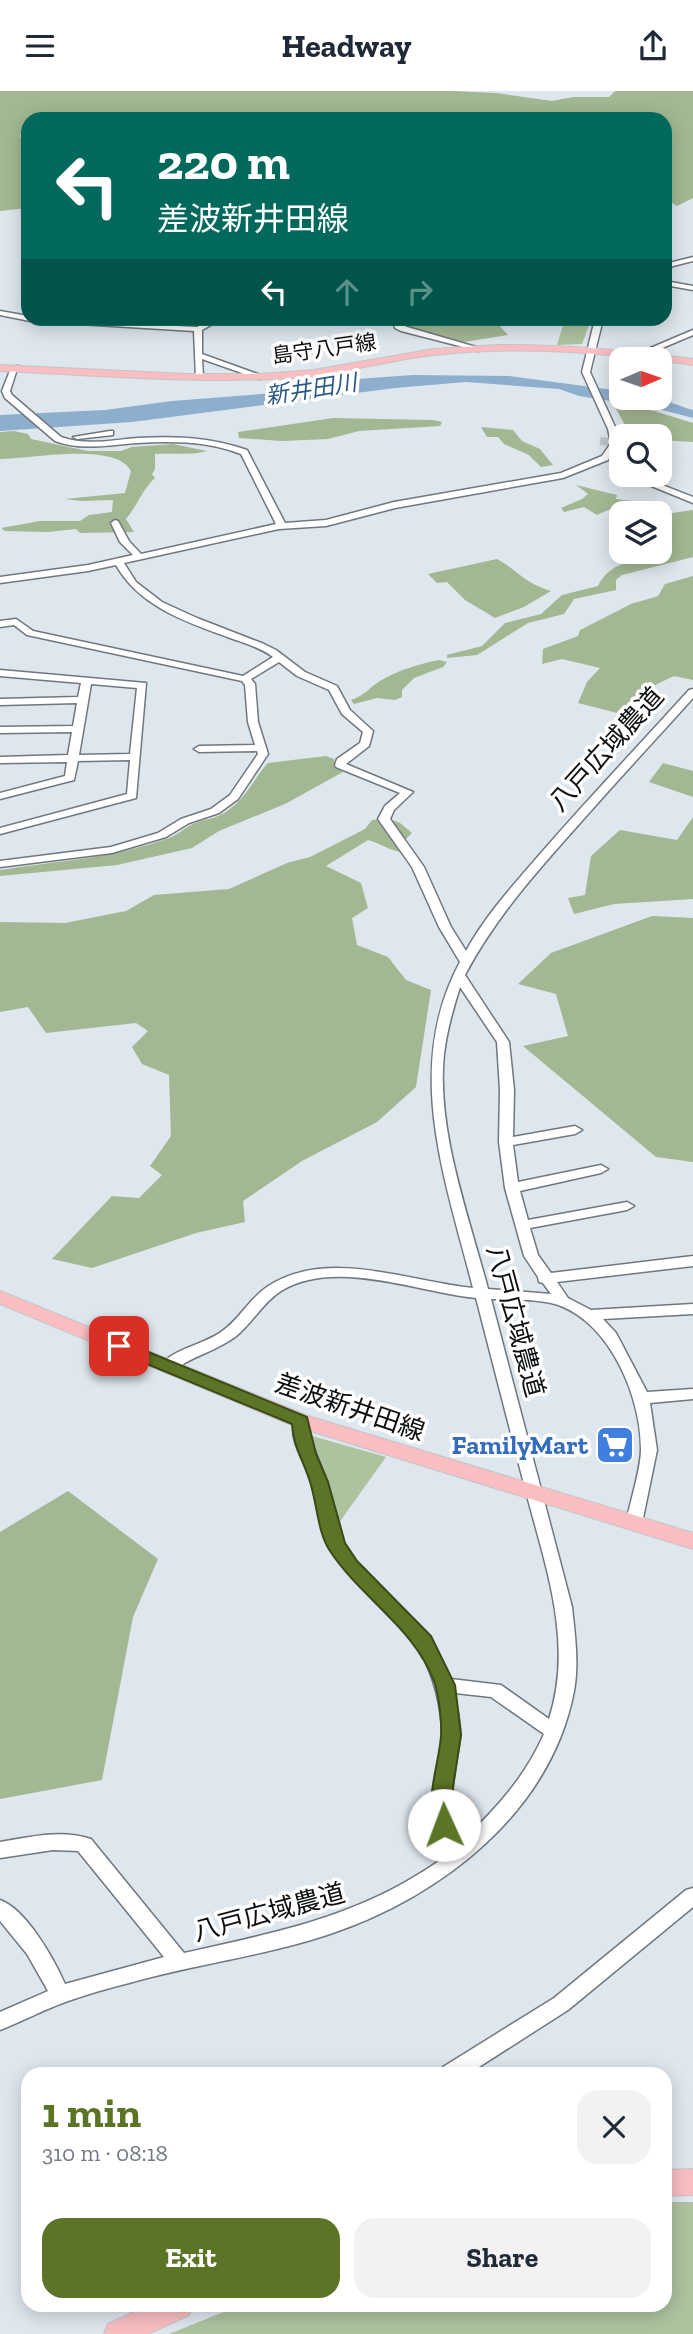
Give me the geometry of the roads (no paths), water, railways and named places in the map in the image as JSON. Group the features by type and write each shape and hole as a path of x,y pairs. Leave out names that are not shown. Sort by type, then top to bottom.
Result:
{"main road":[{"name":"島守八戸線","path":"0,368 262,377 321,373 418,354 479,349 535,347 609,353"},
{"name":"島守八戸線","path":"672,359 693,362"},
{"name":"差波新井田線","path":"0,1297 301,1421 693,1541"},
{"path":"672,2183 693,2182"},
{"path":"118,2334 164,2312"}],"street":[{"path":"672,264 693,259"},
{"path":"672,284 693,288"},
{"path":"0,313 21,317"},
{"path":"152,326 198,329 204,326"},
{"path":"398,326 479,349"},
{"path":"0,580 53,575 282,526 326,523 394,505 563,475 597,463 610,454 615,443 586,372 596,326"},
{"path":"198,329 199,376"},
{"path":"659,347 693,332"},
{"path":"682,338 693,338"},
{"path":"198,355 262,377"},
{"path":"15,368 6,391 54,437 84,445 184,440 238,449 247,455 282,526"},
{"path":"54,437 110,433"},
{"path":"597,463 609,468"},
{"path":"660,487 693,500"},
{"path":"115,523 125,542 139,557"},
{"path":"119,561 133,584 149,598 166,608 261,646 301,674 333,688 346,712 368,731 365,744 341,761 340,765 408,792 389,809 384,819 418,867 445,927 464,959"},
{"path":"0,624 16,622 30,633 245,679 250,684 253,722 262,758 234,797 215,811 185,821 162,835 111,850 0,865"},
{"path":"245,679 280,657"},
{"path":"0,673 142,685 132,796 0,831"},
{"path":"0,796 69,778 86,681"},
{"name":"八戸広域農道","path":"0,2021 60,1994 178,1962 273,1943 351,1920 416,1888 463,1853 492,1827 517,1798 540,1760 554,1731 568,1671 564,1607 532,1493 445,1151 436,1086 440,1034 464,959 504,903 693,692"},
{"path":"0,702 81,700"},
{"path":"0,730 77,729"},
{"path":"199,749 261,748"},
{"path":"0,760 135,757"},
{"path":"458,974 503,1042 507,1090 506,1142 512,1188 531,1256 544,1279 563,1301"},
{"path":"506,1142 575,1130"},
{"path":"512,1188 601,1169"},
{"path":"523,1225 627,1206"},
{"path":"544,1279 693,1261"},
{"path":"168,1366 182,1355 226,1336 238,1327 262,1297 282,1285 308,1276 361,1273 481,1293 539,1296 563,1301 590,1315 608,1333 642,1398 649,1450 634,1523"},
{"path":"590,1315 693,1309"},
{"path":"642,1398 693,1394"},
{"path":"301,1421 301,1436 319,1482 336,1545 351,1566 424,1641 445,1685 451,1735 443,1787 444,1825 448,1837 463,1853"},
{"path":"445,1685 495,1690 554,1731"},
{"path":"0,1850 65,1843 84,1845 178,1962"},
{"path":"461,2067 561,2004 693,1896"},
{"path":"0,1908 34,1945 50,1970 60,1994"}],"water":[{"name":"新井田川","path":"413,375 509,376 609,389 609,401 579,396 559,389 466,382 395,388 132,422 0,431 0,415 105,410 172,401 300,391 343,380"},
{"path":"672,403 693,410 693,418 663,410 672,410"}],"tunnel":[{"path":"600,441 609,442"}],"place":[{"name":"FamilyMart","path":"615,1445"}]}
